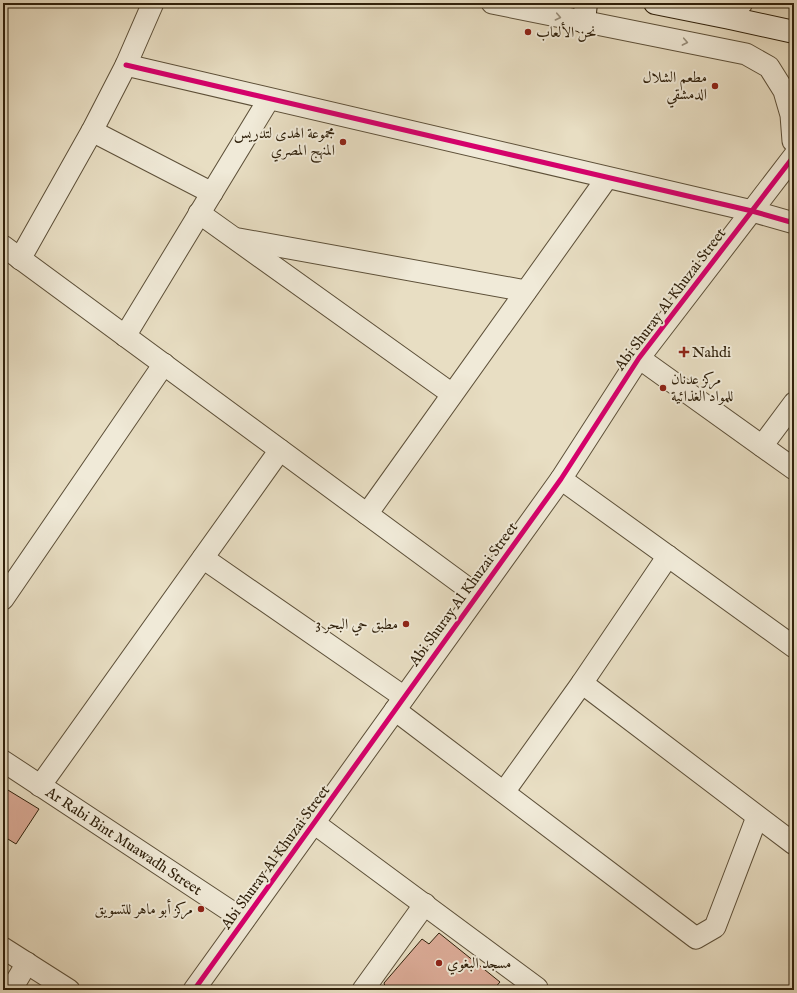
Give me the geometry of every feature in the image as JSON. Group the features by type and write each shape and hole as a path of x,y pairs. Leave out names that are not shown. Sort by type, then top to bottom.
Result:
{"main road":[{"path":"655,3 736,10 789,33"}],"street":[{"path":"20,259 92,131 126,65 153,3"},
{"path":"492,3 585,12 746,54 769,67 784,91 791,115 794,145"},
{"path":"126,65 794,223"},
{"path":"125,336 269,99"},
{"path":"92,131 212,192"},
{"name":"Abi Shuray Al Khuzai Street","path":"194,990 561,478 639,358 752,212 794,145"},
{"path":"367,514 606,178"},
{"path":"199,213 452,394"},
{"path":"233,238 526,291"},
{"path":"3,246 477,595"},
{"path":"639,358 794,470"},
{"path":"3,599 164,364"},
{"path":"762,446 794,403"},
{"path":"40,786 280,450"},
{"path":"561,478 794,647"},
{"path":"504,792 582,683 668,556"},
{"path":"203,558 399,704 504,792 696,938 715,927 757,817"},
{"path":"582,683 794,844"},
{"name":"Ar Rabi Bint Muawadh Street","path":"3,761 244,920"},
{"path":"314,822 425,904 528,986"},
{"path":"364,990 425,904"},
{"path":"3,948 69,990"},
{"path":"11,990 27,963"}],"building":[{"path":"3,787 39,809 16,844 3,836"},
{"name":"مسجد البغوي","path":"439,933 500,982 493,990 386,990 384,983 422,939 429,944"}],"cycle path":[{"path":"126,65 752,211 794,223"},
{"path":"194,990 561,479 639,358 794,156"}],"place":[{"name":"نحن الألعاب","path":"528,32"},
{"name":"مطعم الشلال الدمشقي","path":"715,86"},
{"name":"مجموعة الهدى لتدريس المنهج المصري","path":"343,142"},
{"name":"Nahdi","path":"684,352"},
{"name":"مركز عدنان للمواد الغذائية","path":"663,388"},
{"name":"مطبق حي البحر 3","path":"406,624"},
{"name":"مركز أبو ماهر للتسويق","path":"201,909"},
{"name":"مسجد البغوي","path":"439,963"}]}
